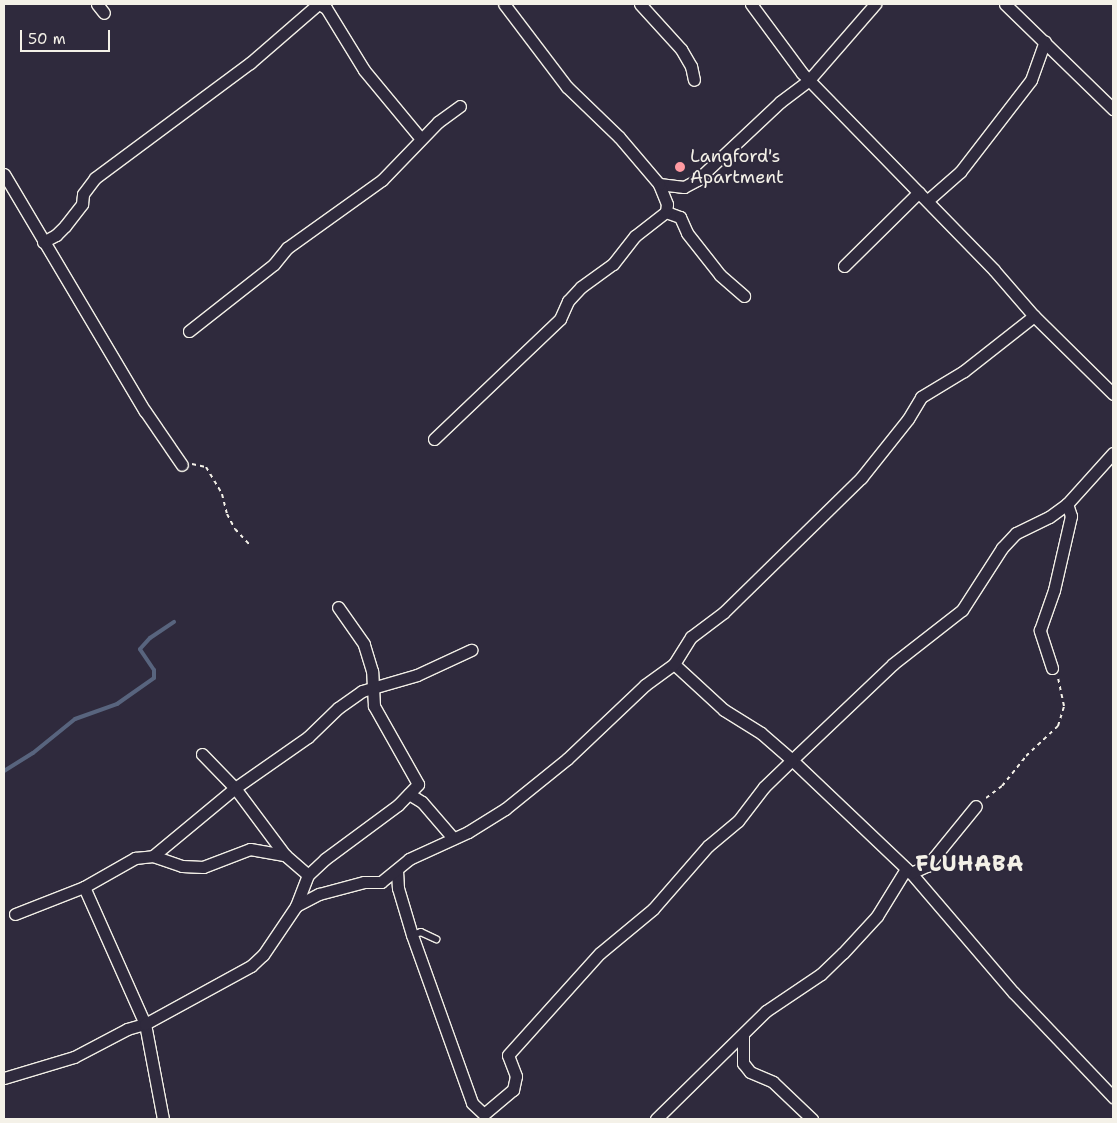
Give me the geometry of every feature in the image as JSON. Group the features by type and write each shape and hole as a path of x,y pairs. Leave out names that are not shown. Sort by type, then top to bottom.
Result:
{"street":[{"path":"434,439 560,319 568,301 581,286 613,264 635,236 666,212 667,204 659,184 619,137 567,87 504,4"},
{"path":"640,4 681,49 692,66 694,80"},
{"path":"751,4 757,16 809,80 928,200 1034,316 1113,394"},
{"path":"659,184 684,187 697,180 780,102 809,80 875,4"},
{"path":"1005,4 1113,109"},
{"path":"43,242 56,236 82,204 84,194 95,178 250,63 324,5 364,70 421,139"},
{"path":"928,200 960,172 1032,80 1045,41"},
{"path":"189,331 274,264 287,248 382,180 421,139 460,106"},
{"path":"4,174 145,411 182,465"},
{"path":"844,266 919,192"},
{"path":"666,212 680,217 687,233 720,275 744,296"},
{"path":"296,906 319,894 382,882 409,859 453,838 505,809 567,759 644,685 674,664 691,637 724,612 861,478 908,419 921,397 964,371 1034,316"},
{"path":"397,870 398,888 412,935 472,1103 481,1117 513,1090 516,1076 508,1055 600,953 653,910 708,846 738,821 764,787 886,670 962,610 1002,548 1016,533 1049,517 1067,504 1113,452"},
{"path":"1052,668 1040,630 1054,590 1071,516 1067,504"},
{"path":"4,1078 74,1057 127,1029 145,1024 251,966 263,955 296,906 308,875 358,831 409,794 418,784 374,706 370,658 364,644 338,608"},
{"path":"153,856 235,788 302,742 338,708 373,686 417,674 471,650"},
{"path":"674,664 724,710 761,733 792,760 908,871 1014,992 1113,1097"},
{"path":"202,754 235,788 286,855 308,875"},
{"path":"409,794 422,802 453,838"},
{"path":"656,1119 778,1001 821,974 843,953 876,916 908,871 927,866 976,806"},
{"path":"15,914 84,887 135,858 153,856 182,866 203,867 250,849 286,855"},
{"path":"84,887 145,1024 163,1119"},
{"path":"743,1035 743,1063 750,1072 773,1082 812,1119"}],"lane":[{"path":"412,935 421,932 436,938"}],"path":[{"path":"196,464 206,467 222,494 227,514 235,529 250,545"},
{"path":"976,806 1002,786 1026,756 1060,722 1063,697 1059,680 1052,668"}],"waterway":[{"path":"4,771 33,753 75,719 117,704 154,678 154,670 140,649 150,638 174,622"}],"place":[{"name":"Langford's Apartment","path":"680,167"}],"district":[{"name":"FLUHABA","path":"970,864"}]}
